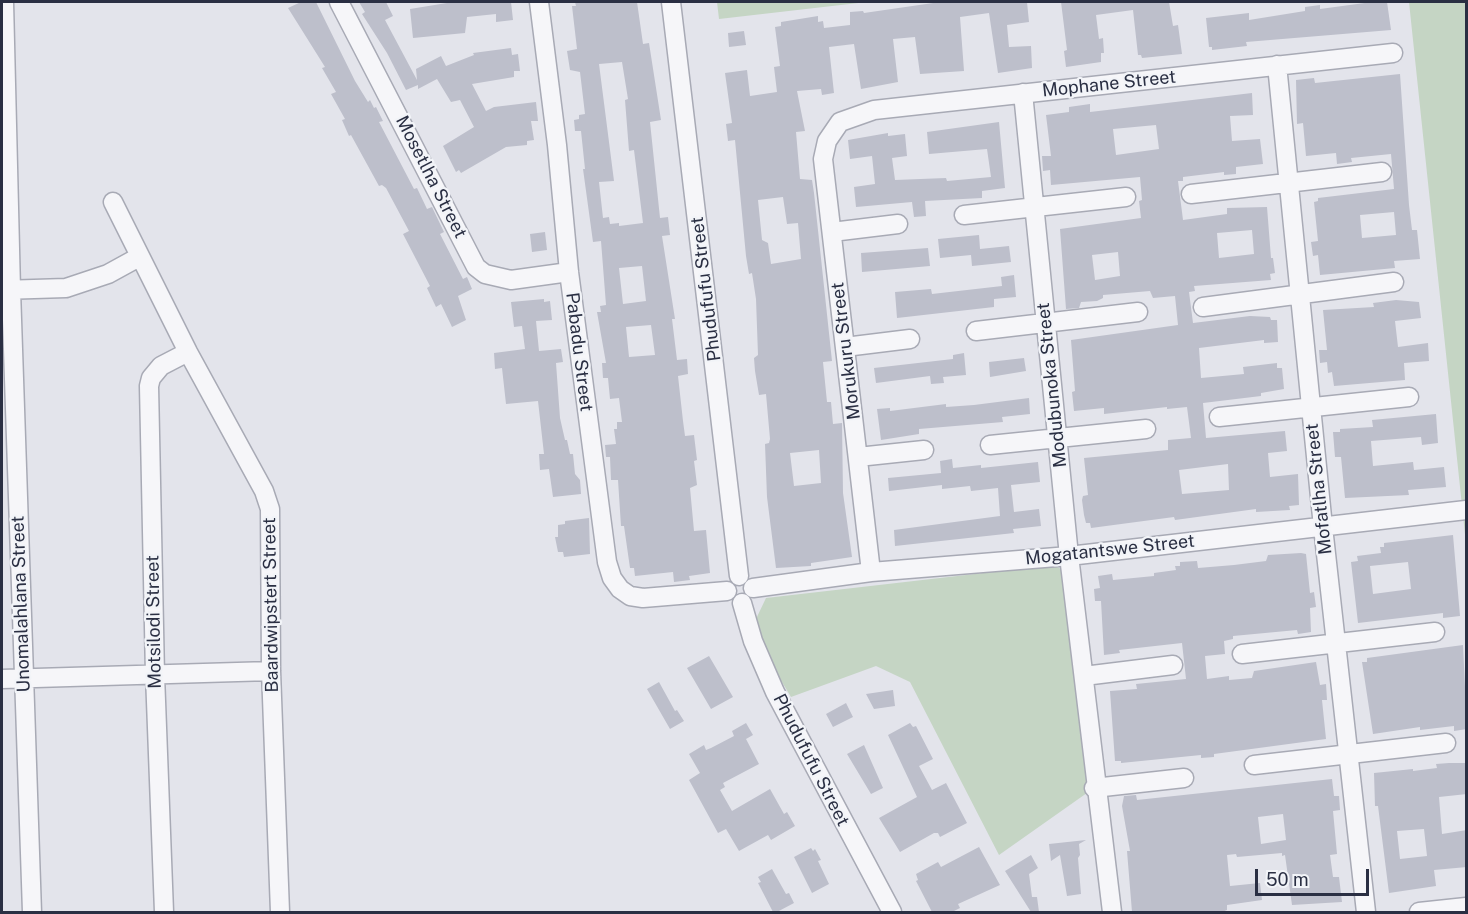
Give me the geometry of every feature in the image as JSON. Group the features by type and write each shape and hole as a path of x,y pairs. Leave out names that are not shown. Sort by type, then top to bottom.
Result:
{"street":[{"name":"Unomalahlana Street","path":"4,2 6,290 32,912"},
{"name":"Mosetlha Street","path":"339,2 476,267 485,274 511,280 569,272"},
{"name":"Pabadu Street","path":"539,2 557,145 569,272 607,562 612,578 620,589 630,596 643,598 727,591 734,601 745,589"},
{"name":"Phudufufu Street","path":"671,2 753,641 775,692 892,912"},
{"name":"Mophane Street","path":"831,131 850,117 874,110 1393,53"},
{"name":"Mofatlha Street","path":"1277,66 1323,526 1366,912"},
{"name":"Modubunoka Street","path":"1023,93 1069,556 1112,912"},
{"name":"Morukuru Street","path":"831,131 824,159 872,572"},
{"path":"1191,194 1382,172"},
{"path":"964,215 1126,197"},
{"name":"Baardwipstert Street","path":"113,202 188,352 264,491 270,509 271,671 280,912"},
{"path":"832,232 898,224"},
{"path":"6,290 44,290 82,283 108,274 139,257"},
{"path":"1203,306 1300,296 1394,282"},
{"path":"976,331 1138,312"},
{"path":"845,347 910,339"},
{"name":"Motsilodi Street","path":"164,912 155,675 149,386 151,378 161,366 188,352"},
{"path":"1219,417 1409,396"},
{"path":"990,445 1146,429"},
{"path":"858,457 924,450"},
{"name":"Mogatantswe Street","path":"745,589 872,572 1069,556 1467,510"},
{"path":"1242,654 1435,632"},
{"path":"1084,676 1173,665"},
{"path":"2,679 271,671"},
{"path":"1254,765 1446,743"},
{"path":"1096,788 1184,778"},
{"path":"1419,912 1467,907"}],"green space":[{"path":"717,2 867,2 719,19"},
{"path":"1409,2 1466,2 1466,544"},
{"path":"1053,565 1063,570 1094,788 999,855 910,682 876,666 791,697 761,647 756,619 766,598"}],"building":[{"path":"301,2 316,2 355,81 368,102 370,100 374,108 376,107 383,121 379,122 414,189 417,188 427,209 432,207 444,232 440,234 463,279 467,277 472,289 458,296 466,320 452,327 441,304 436,307 427,288 430,286 403,234 409,231 386,188 379,186 351,135 349,136 342,120 345,119 331,94 336,92 322,68 325,67 288,8"},
{"path":"359,2 386,2 393,16 385,20 417,80 416,69 441,56 446,66 474,55 473,53 511,48 512,55 518,54 520,71 514,71 514,77 472,84 486,111 494,107 536,102 538,121 531,121 534,140 527,141 527,145 506,147 461,173 459,170 456,172 443,146 474,127 460,100 451,102 437,79 418,89 418,85 406,90 387,53 362,14 365,12"},
{"path":"453,2 511,2 513,20 496,22 496,14 467,17 465,33 413,38 410,9"},
{"path":"575,2 637,2 643,44 649,43 661,120 650,122 660,218 668,217 670,235 662,236 675,319 672,319 677,360 687,359 688,374 678,376 683,421 685,436 694,435 697,460 694,461 697,485 690,488 694,531 706,530 710,573 689,576 690,580 674,582 673,572 635,576 634,568 630,568 624,526 621,526 618,480 611,480 610,457 606,457 605,445 616,444 614,429 617,429 617,422 622,422 619,398 610,399 608,378 603,378 602,363 606,363 597,312 601,312 600,306 606,305 601,241 593,242 583,169 585,169 581,131 575,131 574,120 579,119 579,115 585,114 580,72 570,70 567,51 577,49 572,6 576,6","holes":["622,62 628,99 625,100 629,151 634,150 643,223 619,226 619,223 610,224 609,217 603,218 599,182 614,181 599,64","642,266 646,301 623,304 619,268","651,325 655,355 629,357 626,327"]},
{"path":"940,2 1027,2 1029,22 1007,25 1009,47 1031,46 1032,68 998,73 989,13 960,17 964,71 920,74 915,37 893,39 898,82 861,89 854,44 829,47 834,93 822,95 821,89 797,91 805,131 796,132 800,179 812,180 814,193 832,361 823,362 827,402 831,402 833,424 842,423 843,493 852,557 811,563 811,566 776,568 767,497 765,444 769,443 770,439 766,394 759,395 755,371 754,358 758,355 756,299 752,273 749,274 746,256 735,140 728,141 726,124 732,123 725,73 747,70 750,96 777,92 774,67 780,66 775,27 781,26 781,22 818,16 818,22 823,21 824,28 850,25 850,12 863,11 864,13","holes":["783,197 787,224 798,223 801,259 771,264 768,243 762,240 758,200","819,450 821,483 794,486 790,453"]},
{"path":"1061,2 1169,2 1173,26 1178,25 1182,54 1142,58 1138,55 1133,10 1096,15 1099,39 1103,38 1104,53 1101,53 1101,62 1066,67 1064,51 1067,50"},
{"path":"1387,2 1391,30 1246,42 1247,46 1212,50 1212,47 1209,47 1206,18 1249,13 1249,20 1305,11 1305,7 1320,5 1320,9"},
{"path":"744,31 746,45 729,47 728,33"},
{"path":"1400,74 1409,205 1412,230 1417,230 1420,259 1394,261 1395,268 1320,275 1318,255 1313,256 1311,242 1318,241 1314,202 1318,201 1318,198 1394,189 1391,154 1351,158 1352,162 1337,164 1336,153 1306,156 1303,123 1297,124 1296,80 1314,78 1315,83","holes":["1394,212 1396,235 1362,238 1360,215"]},
{"path":"1252,93 1253,115 1230,116 1232,141 1260,139 1263,164 1236,167 1236,174 1224,175 1224,172 1183,177 1183,181 1178,181 1183,220 1227,214 1227,208 1267,207 1271,258 1273,258 1275,273 1270,274 1271,280 1194,286 1195,291 1189,292 1193,323 1250,316 1270,317 1271,320 1277,320 1278,342 1264,343 1264,340 1199,348 1201,378 1244,374 1243,367 1277,363 1277,368 1282,368 1284,389 1261,393 1261,396 1203,403 1206,438 1285,431 1287,451 1268,453 1270,477 1298,474 1299,505 1289,506 1290,510 1256,512 1256,509 1091,528 1090,523 1086,523 1082,500 1083,496 1088,495 1084,458 1168,450 1168,440 1191,438 1187,407 1104,414 1104,408 1074,411 1072,392 1075,391 1071,340 1178,325 1175,296 1153,298 1150,291 1103,295 1103,298 1097,301 1081,302 1079,308 1066,309 1060,229 1141,218 1140,177 1051,185 1050,170 1043,171 1042,156 1051,156 1046,115 1069,112 1069,107 1090,104 1090,112","holes":["1156,125 1159,149 1116,155 1113,129","1252,230 1254,254 1219,258 1217,233","1118,252 1120,276 1095,280 1092,255","1228,464 1229,490 1182,494 1179,470"]},
{"path":"999,122 1005,188 982,191 982,198 925,201 926,216 914,217 912,202 856,207 854,187 875,184 872,156 850,159 848,140 888,133 888,136 905,134 907,156 892,158 895,180 946,178 947,181 991,177 987,149 929,154 927,132"},
{"path":"545,232 547,250 532,252 530,234"},
{"path":"979,235 980,249 1009,246 1011,262 972,266 971,255 940,258 938,239"},
{"path":"928,248 930,266 862,272 861,253"},
{"path":"1014,275 1016,297 994,299 994,307 897,318 895,292 931,289 932,294 1002,286 1001,277"},
{"path":"544,299 544,302 550,301 552,320 536,321 539,351 561,349 563,362 556,363 560,418 570,454 573,454 575,474 580,480 581,494 553,497 549,469 540,470 539,454 544,454 538,401 506,404 502,368 495,369 494,353 525,349 522,326 514,327 511,302"},
{"path":"1396,300 1419,302 1421,318 1395,321 1398,347 1428,343 1429,361 1404,363 1405,380 1334,386 1332,372 1328,373 1327,362 1320,363 1319,350 1327,350 1323,310 1374,307 1373,303"},
{"path":"964,353 966,375 943,377 944,383 931,384 930,376 876,383 874,368 953,359 953,355"},
{"path":"1024,358 1026,371 990,377 989,362"},
{"path":"1029,398 1030,414 1002,417 1003,422 919,429 919,434 881,440 877,409 890,408 890,411 946,404 946,407 974,405"},
{"path":"1436,414 1438,443 1422,445 1421,437 1371,441 1373,466 1413,462 1414,470 1444,467 1446,487 1408,490 1409,495 1345,498 1341,457 1335,457 1333,432 1340,432 1340,429 1373,427 1372,420"},
{"path":"952,459 953,468 981,465 981,468 1038,462 1040,482 1011,485 1014,512 1039,509 1041,526 1013,529 1014,533 895,546 894,530 1000,516 998,488 971,491 970,486 942,489 942,485 889,491 888,478 941,473 940,461"},
{"path":"589,518 590,554 564,557 563,552 558,552 555,537 558,537 558,525 565,524 565,521"},
{"path":"1453,535 1460,616 1443,618 1443,613 1358,623 1351,562 1358,561 1357,556 1381,553 1380,547 1384,547 1384,543","holes":["1408,562 1411,589 1373,594 1370,566"]},
{"path":"1306,554 1310,593 1314,592 1316,607 1310,608 1311,632 1298,634 1297,630 1233,636 1233,639 1224,641 1225,654 1205,656 1207,679 1229,676 1229,680 1252,678 1254,671 1316,662 1320,685 1326,684 1327,700 1322,700 1326,739 1214,754 1214,757 1201,758 1201,755 1121,763 1121,761 1115,761 1110,691 1137,689 1136,684 1186,679 1182,643 1119,650 1120,653 1104,655 1101,601 1095,601 1094,589 1100,588 1098,576 1112,574 1113,580 1154,576 1154,573 1176,570 1175,566 1180,566 1180,562 1197,561 1198,568 1266,561 1268,555"},
{"path":"1463,645 1467,729 1454,731 1454,726 1420,730 1420,727 1373,734 1362,662 1367,662 1367,658"},
{"path":"709,656 733,697 711,709 687,668"},
{"path":"659,682 675,711 677,710 684,721 670,729 647,689"},
{"path":"893,690 895,706 874,709 866,694"},
{"path":"846,703 853,717 833,727 826,714"},
{"path":"746,723 753,735 746,739 759,764 723,783 725,787 720,790 732,811 770,789 784,814 787,812 795,826 771,840 768,835 739,851 726,829 718,833 689,780 700,773 689,754 704,745 706,750 734,736 732,731"},
{"path":"910,723 913,727 916,726 933,759 919,766 932,790 946,783 967,823 940,837 938,833 934,833 900,852 879,818 917,797 888,735"},
{"path":"864,745 883,788 871,794 847,754"},
{"path":"1467,763 1467,794 1439,797 1442,834 1467,830 1467,867 1434,870 1436,886 1389,893 1378,806 1375,806 1374,773 1437,768 1436,764","holes":["1424,829 1427,856 1400,859 1397,831"]},
{"path":"1332,779 1334,796 1339,796 1340,810 1333,811 1337,854 1330,855 1333,877 1339,877 1342,902 1292,905 1285,855 1282,856 1282,853 1237,857 1236,854 1227,855 1230,886 1260,883 1262,900 1227,905 1227,910 1222,912 1132,912 1127,851 1130,851 1122,806 1124,796 1136,795 1137,800","holes":["1283,814 1286,840 1261,844 1258,817"]},
{"path":"1086,840 1079,844 1081,894 1067,896 1060,855 1051,861 1049,844"},
{"path":"979,847 1000,885 958,904 960,908 952,912 932,912 916,881 918,880 916,874 938,862 941,867"},
{"path":"811,848 813,851 815,849 821,860 818,861 829,884 812,893 794,857"},
{"path":"1031,855 1038,868 1029,874 1032,897 1037,897 1039,912 1031,912 1005,871"},
{"path":"772,869 786,894 789,893 794,903 777,912 773,912 758,883 761,882 758,877"}]}
